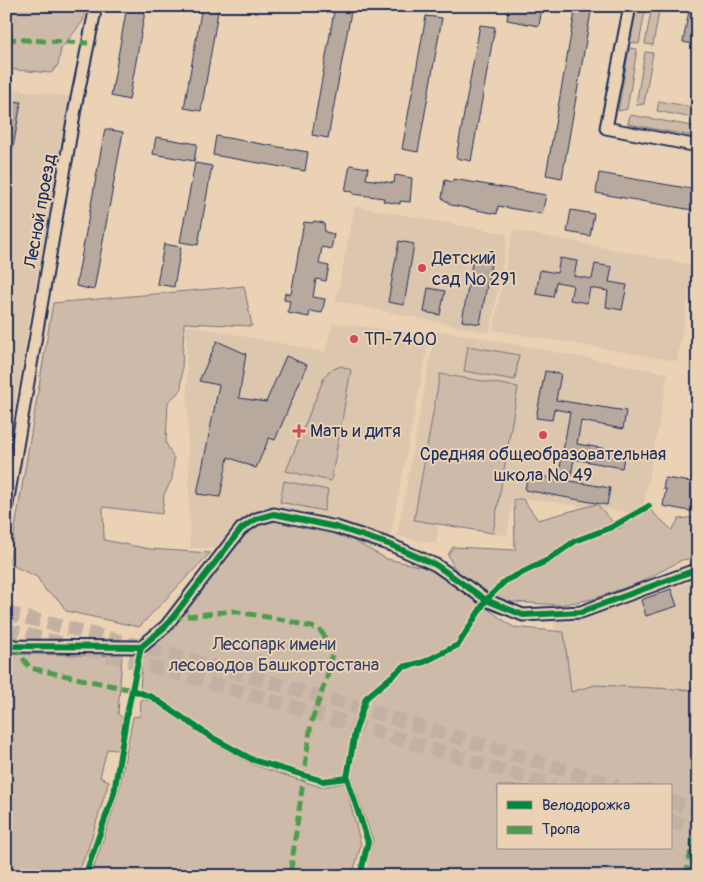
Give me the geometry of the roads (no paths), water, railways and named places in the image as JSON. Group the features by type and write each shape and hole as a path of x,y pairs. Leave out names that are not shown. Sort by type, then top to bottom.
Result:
{"street":[{"name":"Лесной проезд","path":"6,510 75,113 96,6"},
{"path":"630,6 606,128 698,146"},
{"path":"10,644 141,648 166,626 241,529 256,519 274,514 336,527 391,545 436,565 486,600 523,614 581,612 698,569"}],"tunnel":[{"path":"6,613 237,673 611,784"},
{"path":"6,630 213,684 547,784"},
{"path":"672,802 698,810"},
{"path":"672,822 698,829"}],"place":[{"name":"Детский сад № 291","path":"422,268"},
{"name":"ТП-7400","path":"354,339"},
{"name":"Мать и дитя","path":"299,431"},
{"name":"Средняя общеобразовательная школа № 49","path":"543,435"}],"park label":[{"name":"Лесопарк имени лесоводов Башкортостана","path":"274,654"}]}
